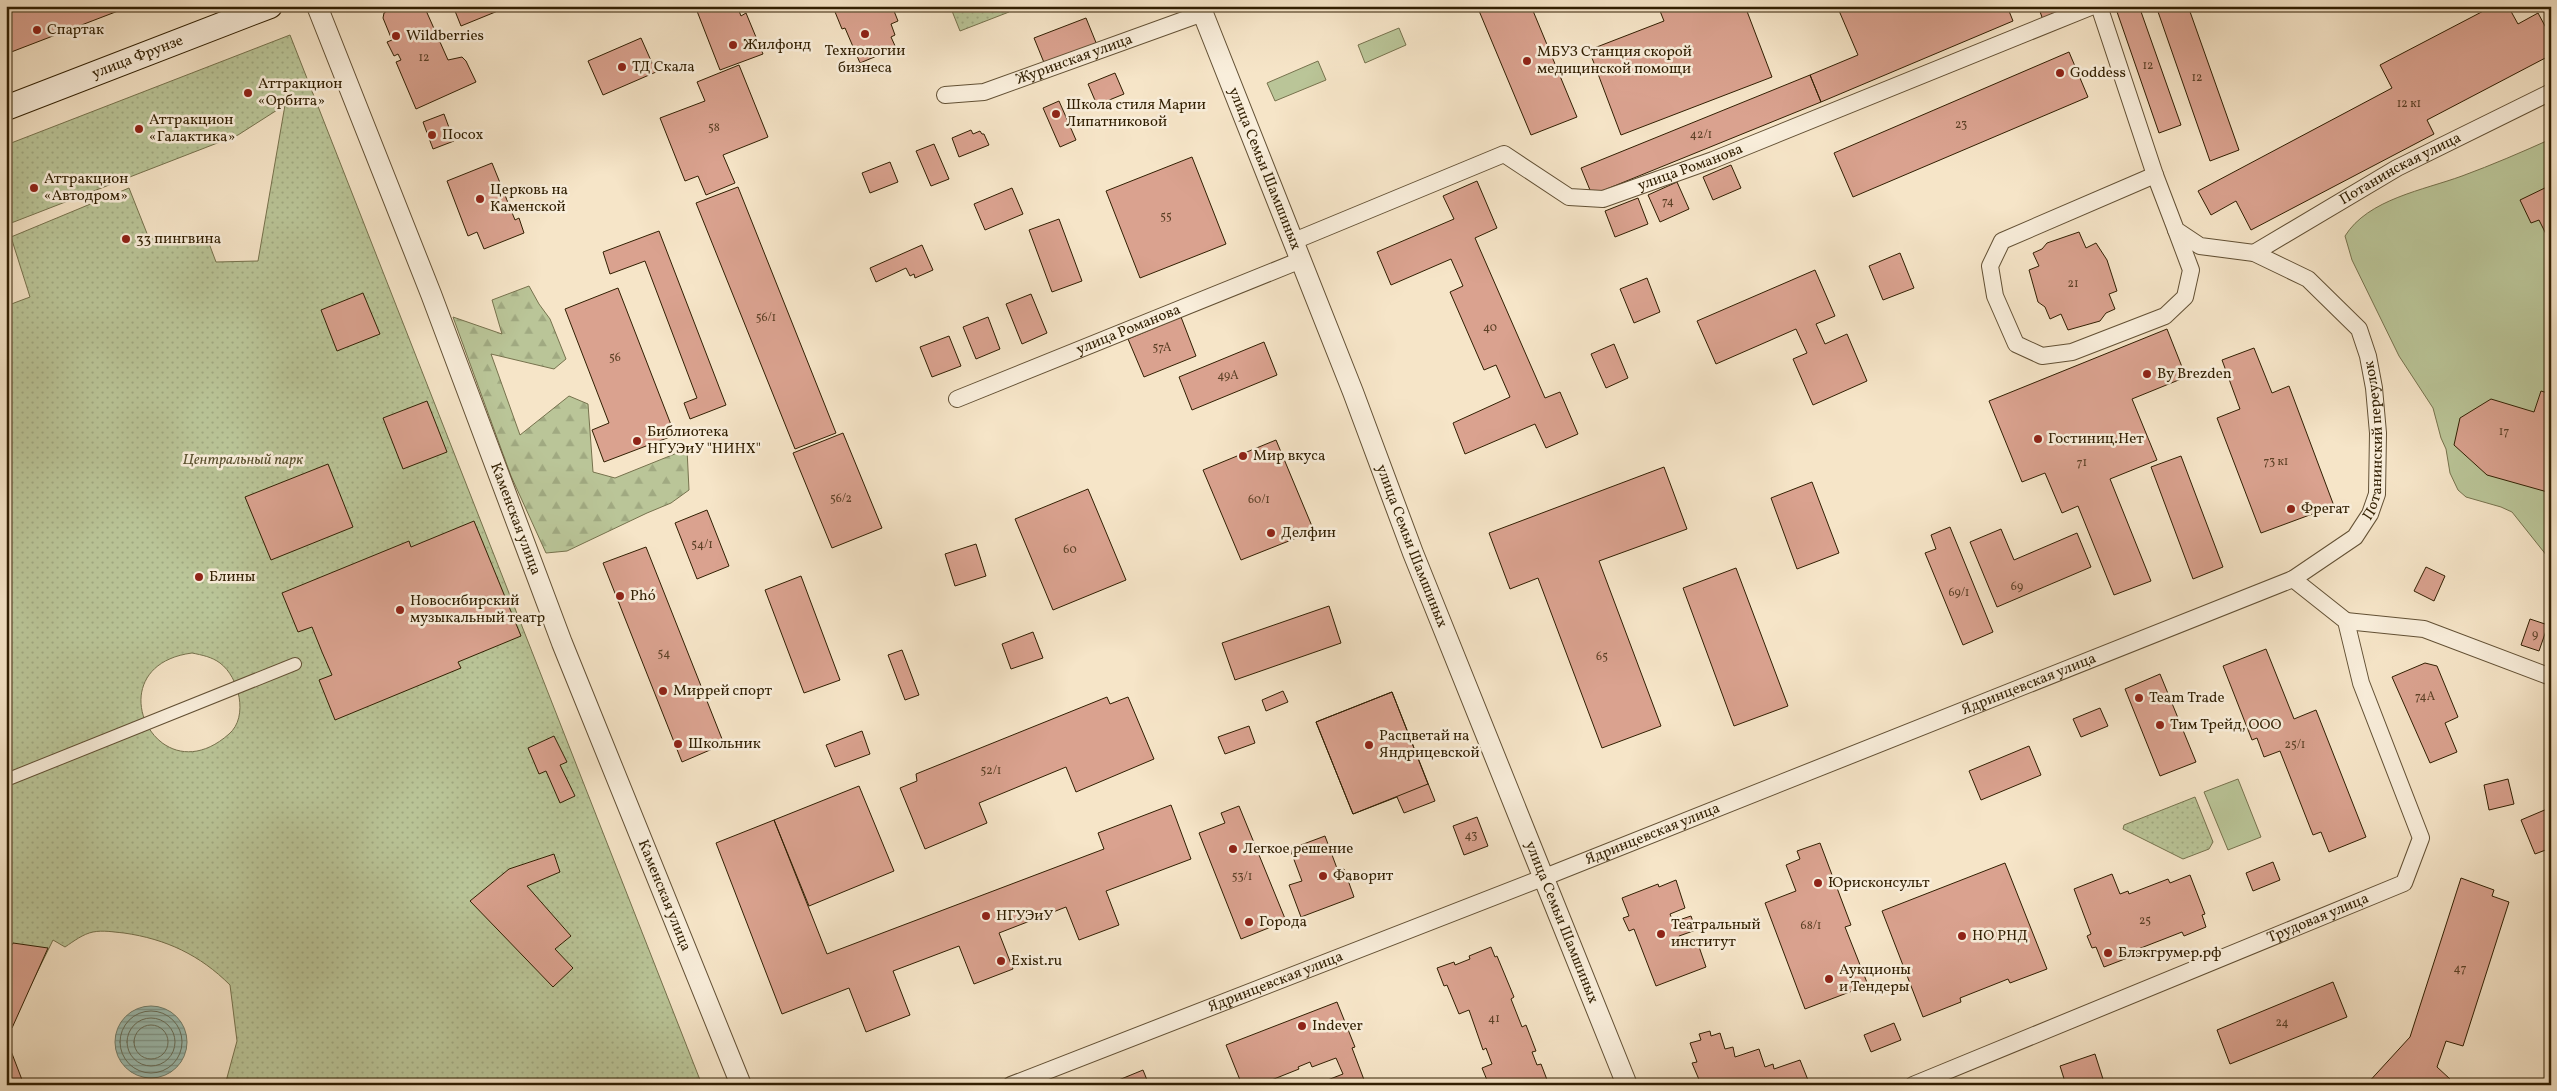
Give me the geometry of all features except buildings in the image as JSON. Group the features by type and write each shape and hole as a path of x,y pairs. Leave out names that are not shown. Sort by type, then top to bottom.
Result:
{"main road":[{"name":"улица Фрунзе","path":"6,108 270,6"}],"street":[{"name":"Каменская улица","path":"317,6 431,294 562,643 741,1085"},
{"name":"улица Романова","path":"1294,241 1504,154 1568,197 1603,198 1714,160 2093,6"},
{"path":"2099,6 2155,175 2191,270 2185,297 2165,316 2072,352 2042,356 2016,344 1996,296 1990,266 2002,241 2155,175"},
{"name":"улица Семьи Шамшиных","path":"1202,10 1294,241 1414,553 1627,1085"},
{"name":"Журинская улица","path":"944,95 984,92 1202,10"},
{"name":"Потанинская улица","path":"2254,253 2397,168 2551,92"},
{"name":"Потанинский переулок","path":"2176,230 2200,246 2254,253 2308,279 2358,329 2368,356 2374,388 2379,468 2377,494 2370,514 2355,537 2293,580"},
{"name":"улица Романова","path":"957,400 1301,260"},
{"path":"2293,580 2346,621 2424,629 2551,677"},
{"name":"Ядринцевская улица","path":"1011,1085 1545,877 2293,580"},
{"name":"Трудовая улица","path":"1913,1085 2404,883 2421,838 2361,683 2346,621"},
{"path":"6,780 295,664"}],"green space":[{"path":"950,6 1003,6 1009,12 960,31"},
{"path":"1399,28 1406,45 1365,63 1358,45"},
{"name":"Центральный парк","path":"290,35 702,1085 225,1085 237,1041 230,985 207,965 182,950 154,939 108,931 89,933 65,947 53,940 6,1036 6,306 30,297 11,237 129,188 148,236 207,238 216,262 258,261 285,105 238,135 6,225 6,145","holes":["192,653 207,656 227,669 239,697 239,718 229,734 202,750 178,751 159,740 146,723 141,701 146,680 162,663"]},
{"path":"1318,61 1326,80 1275,101 1267,83"},
{"path":"2551,139 2551,561 2512,512 2466,497 2458,490 2450,473 2446,449 2433,408 2399,356 2352,260 2345,236 2355,223 2382,204 2414,191 2473,172"},
{"path":"529,286 550,319 566,359 554,369 491,354 520,435 569,396 588,404 593,472 615,478 687,449 689,490 671,503 567,551 546,553 511,476 453,317 502,334 492,300"},
{"path":"2238,779 2261,837 2228,850 2204,792"},
{"path":"2195,797 2213,842 2209,849 2183,859 2123,829 2124,825"}],"water":[{"path":"151,1006 171,1012 181,1022 187,1042 181,1062 171,1072 151,1078 131,1072 121,1062 115,1042 121,1022 131,1012"}],"place":[{"name":"Спартак","path":"37,30"},
{"name":"Технологии бизнеса","path":"865,34"},
{"name":"Wildberries","path":"396,36"},
{"name":"Жилфонд","path":"733,45"},
{"name":"МБУЗ Станция скорой медицинской помощи","path":"1527,61"},
{"name":"ТД Скала","path":"622,67"},
{"name":"Goddess","path":"2060,73"},
{"name":"Аттракцион «Орбита»","path":"248,93"},
{"name":"Школа стиля Марии Липатниковой","path":"1056,114"},
{"name":"Аттракцион «Галактика»","path":"139,129"},
{"name":"Посох","path":"432,135"},
{"name":"Аттракцион «Автодром»","path":"34,188"},
{"name":"Церковь на Каменской","path":"480,199"},
{"name":"33 пингвина","path":"126,239"},
{"name":"By Brezden","path":"2147,374"},
{"name":"Гостиниц.Нет","path":"2038,439"},
{"name":"Библиотека НГУЭиУ \"НИНХ\"","path":"637,441"},
{"name":"Мир вкуса","path":"1243,456"},
{"name":"Фрегат","path":"2291,509"},
{"name":"Делфин","path":"1271,533"},
{"name":"Блины","path":"199,577"},
{"name":"Phó","path":"620,596"},
{"name":"Новосибирский музыкальный театр","path":"400,610"},
{"name":"Миррей спорт","path":"663,691"},
{"name":"Team Trade","path":"2139,698"},
{"name":"Тим Трейд, ООО","path":"2160,725"},
{"name":"Школьник","path":"678,744"},
{"name":"Расцветай на Яндрицевской","path":"1369,745"},
{"name":"Легкое решение","path":"1233,849"},
{"name":"Фаворит","path":"1323,876"},
{"name":"Юрисконсульт","path":"1818,883"},
{"name":"НГУЭиУ","path":"986,916"},
{"name":"Города","path":"1249,922"},
{"name":"Театральный институт","path":"1661,934"},
{"name":"НО РНД","path":"1962,936"},
{"name":"Блэкгрумер.рф","path":"2108,953"},
{"name":"Exist.ru","path":"1001,961"},
{"name":"Аукционы и Тендеры","path":"1829,979"},
{"name":"Indever","path":"1302,1026"}]}
